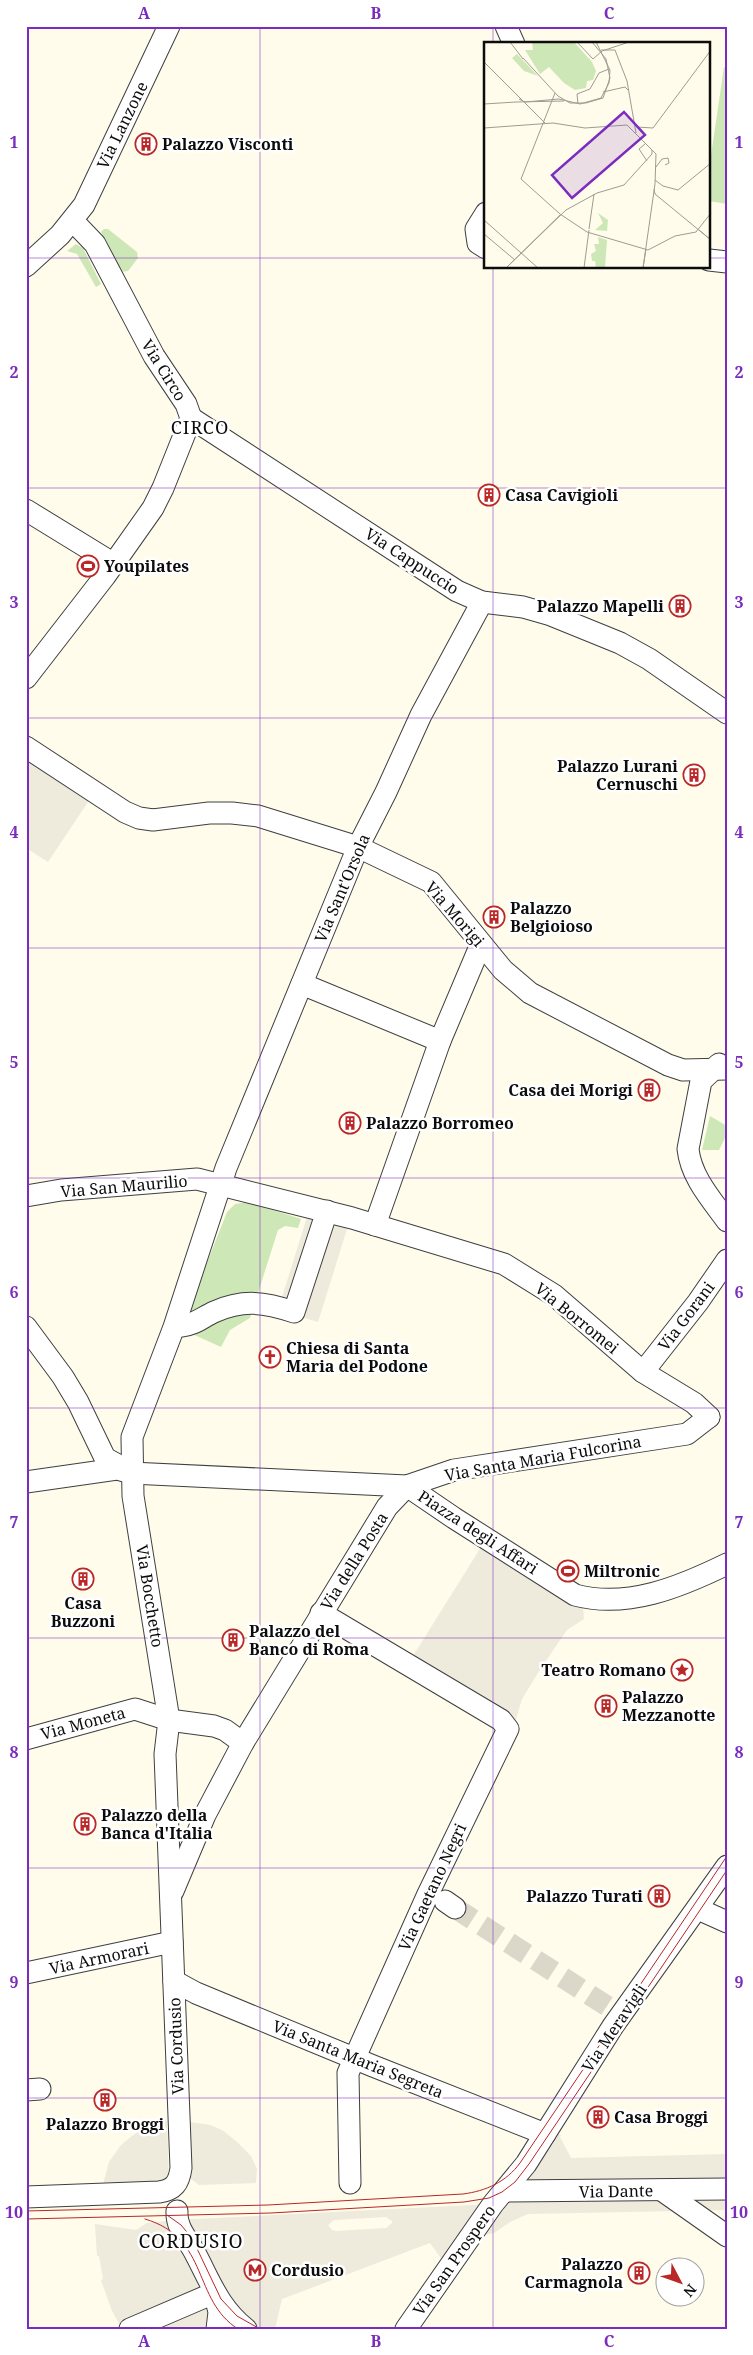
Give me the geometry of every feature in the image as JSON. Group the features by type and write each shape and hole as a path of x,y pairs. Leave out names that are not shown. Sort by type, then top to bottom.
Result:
{"street":[{"name":"Via Lanzone","path":"26,266 73,221 84,205 169,26"},
{"path":"506,26 513,42"},
{"path":"484,216 476,229 478,243 484,247"},
{"name":"Via Circo","path":"26,678 114,564 153,508 191,418 186,404 154,356 95,244 73,221"},
{"path":"710,260 727,262"},
{"name":"Via Cappuccio","path":"191,418 457,591 482,602 523,607 551,615 620,644 649,659 727,712"},
{"path":"26,510 114,564"},
{"name":"Via Sant'Orsola","path":"178,1326 222,1184 358,847 386,792 421,715 482,602"},
{"name":"Via Morigi","path":"26,747 125,812 140,818 153,820 232,813 258,816 358,847 431,882 503,970 530,993 668,1065 683,1070 722,1066"},
{"path":"375,1224 440,1041 481,944"},
{"path":"302,984 440,1041"},
{"path":"722,1066 701,1081 688,1154 695,1175 727,1221"},
{"name":"Via San Maurilio","path":"26,1196 61,1190 197,1179 327,1211"},
{"path":"178,1326 189,1325 240,1303 280,1307 294,1312 327,1211"},
{"name":"Via Borromei","path":"327,1211 504,1264 554,1294 643,1372 694,1404 718,1416"},
{"name":"Via Gorani","path":"643,1372 698,1302 727,1260"},
{"name":"Via Bocchetto","path":"171,1896 165,1754 169,1720 132,1472 132,1437 178,1326"},
{"path":"26,1327 63,1376 105,1458 132,1472"},
{"name":"Via Santa Maria Fulcorina","path":"26,1482 117,1469 132,1472 407,1486 454,1470 687,1434 718,1416"},
{"name":"Piazza degli Affari","path":"407,1486 454,1518 575,1594 590,1600 642,1596 683,1584 727,1564"},
{"name":"Via della Posta","path":"171,1896 205,1815 243,1743 321,1613 388,1507 407,1486"},
{"name":"Via Gaetano Negri","path":"321,1613 501,1720 508,1729 428,1894 354,2057"},
{"name":"Via Moneta","path":"26,1739 135,1709 169,1720 214,1726 225,1730 243,1743"},
{"name":"Via Meravigli","path":"504,2191 526,2164 614,2026 727,1866"},
{"name":"Via Cordusio","path":"26,2197 169,2191 179,2181 181,2168 171,1896"},
{"path":"698,1909 727,1922"},
{"name":"Via Armorari","path":"26,1973 172,1942"},
{"name":"Via Santa Maria Segreta","path":"174,1981 196,1993 544,2134"},
{"path":"350,2183 348,2073 354,2057"},
{"name":"Via Dante","path":"504,2191 727,2189"},
{"name":"Via San Prospero","path":"406,2329 504,2191"},
{"path":"663,2191 727,2236"},
{"path":"177,2211 176,2220 181,2232 196,2254 214,2293 230,2315 246,2329"},
{"path":"130,2329 214,2293"},
{"path":"214,2293 218,2312 216,2329"}],"green space":[{"path":"724,67 727,68 727,204 710,201 710,162"},
{"path":"104,229 108,229 137,252 138,258 128,271 121,272 101,232"},
{"path":"76,244 83,248 101,284 96,287 77,254 67,251"},
{"path":"710,1116 727,1126 727,1134 719,1150 702,1150"},
{"path":"249,1202 301,1219 298,1228 285,1226 278,1230 250,1318 230,1330 221,1347 181,1329 227,1212 235,1204"}],"shaded area":[{"path":"26,758 90,799 48,862 26,848"},
{"path":"307,1217 347,1229 318,1322 278,1310"},
{"path":"486,1539 582,1596 584,1619 567,1630 541,1668 522,1699 514,1726 413,1656"},
{"path":"164,2119 167,2121 169,2182 102,2188 109,2162 121,2145 137,2132"},
{"path":"190,2122 210,2125 222,2130 236,2141 251,2156 257,2169 256,2183 199,2185 191,2179"},
{"path":"557,2133 561,2135 560,2137 571,2158 727,2154 727,2210 528,2214 510,2222 494,2233 484,2235 524,2183"},
{"path":"493,2204 443,2261 430,2243 282,2299 275,2329 122,2329 112,2311 101,2280 103,2279 99,2256 97,2256 95,2224 136,2230 147,2223","holes":["386,2217 392,2221 386,2228 336,2231 332,2230 328,2225 334,2220"]}],"tunnel":[{"path":"455,1908 607,2006"}],"tram line":[{"path":"26,2211 268,2205 463,2194 480,2191 495,2184 514,2170 520,2163 727,1856"},
{"path":"26,2219 271,2213 464,2202 489,2198 502,2192 515,2182 529,2164 727,1870"},
{"path":"167,2215 181,2225 192,2238 221,2299 237,2316 260,2329"},
{"path":"145,2219 166,2228 180,2240 191,2255 213,2302 223,2317 238,2329"}],"place":[{"name":"Palazzo Visconti","path":"146,144"},
{"name":"Casa Cavigioli","path":"489,495"},
{"name":"Youpilates","path":"88,566"},
{"name":"Palazzo Mapelli","path":"680,606"},
{"name":"Palazzo Lurani Cernuschi","path":"694,775"},
{"name":"Palazzo Belgioioso","path":"494,917"},
{"name":"Casa dei Morigi","path":"649,1090"},
{"name":"Palazzo Borromeo","path":"350,1123"},
{"name":"Chiesa di Santa Maria del Podone","path":"270,1357"},
{"name":"Miltronic","path":"568,1571"},
{"name":"Casa Buzzoni","path":"83,1579"},
{"name":"Palazzo del Banco di Roma","path":"233,1640"},
{"name":"Teatro Romano","path":"682,1670"},
{"name":"Palazzo Mezzanotte","path":"606,1706"},
{"name":"Palazzo della Banca d'Italia","path":"85,1824"},
{"name":"Palazzo Turati","path":"659,1896"},
{"name":"Palazzo Broggi","path":"105,2100"},
{"name":"Casa Broggi","path":"598,2117"},
{"name":"Cordusio","path":"255,2270"},
{"name":"Palazzo Carmagnola","path":"639,2273"}],"district":[{"name":"CIRCO","path":"200,428"},
{"name":"CORDUSIO","path":"191,2241"}]}
